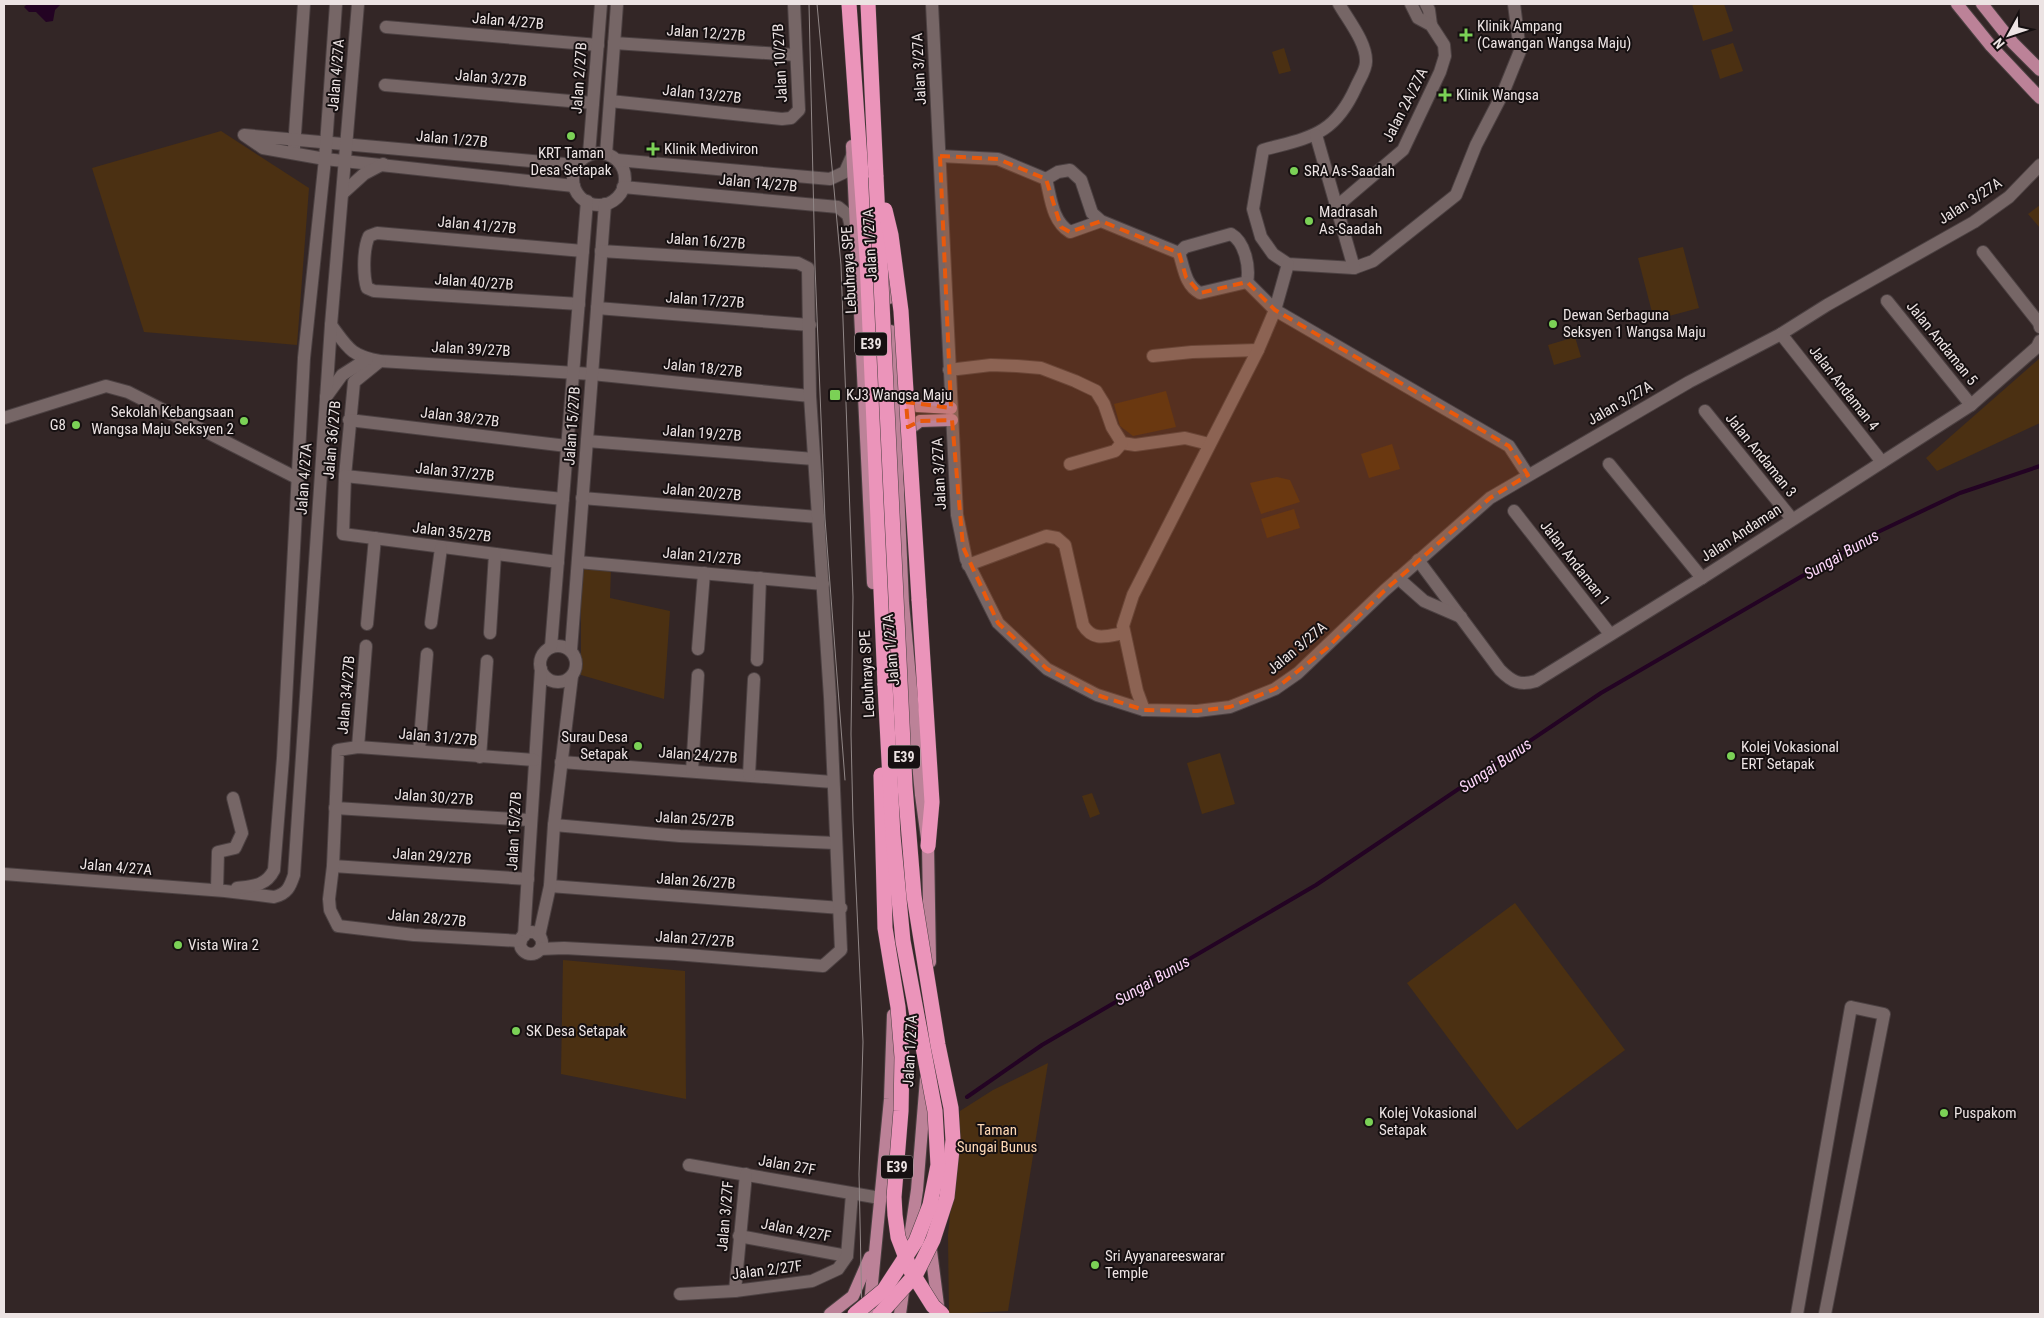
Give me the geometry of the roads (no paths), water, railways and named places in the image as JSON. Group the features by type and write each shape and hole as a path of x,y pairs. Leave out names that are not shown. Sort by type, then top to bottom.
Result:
{"highway":[{"name":"Lebuhraya SPE","path":"849,4 867,259 893,836 903,941 936,1111 938,1165 930,1205 916,1241 884,1290 855,1314"},
{"name":"E39","path":"868,4 905,786 914,896 936,1035 951,1108 953,1140 948,1197 933,1240 916,1274 880,1314"},
{"path":"876,177 891,235 901,311 932,802 928,846"},
{"name":"E39","path":"885,685 880,780 883,896 885,928 898,1007 902,1057 901,1111 894,1197 895,1215 898,1237 911,1272 940,1314"}],"main road":[{"name":"Jalan 1/27A","path":"843,4 858,253 892,948 893,1009 890,1099 869,1314"},
{"name":"Jalan 1/27A","path":"874,4 894,385 903,604 921,795 928,846 930,977 926,1071 917,1190 900,1314"},
{"path":"1957,4 1991,46 2040,98"},
{"path":"1982,4 2012,43 2040,70"},
{"path":"894,385 904,400 911,405 952,414"},
{"path":"897,449 902,434 914,423 952,414"},
{"path":"917,1190 931,1251 940,1314"},
{"path":"830,1314 853,1296 863,1276 877,1231"},
{"path":"871,1291 878,1303 885,1306 894,1304 903,1292"}],"street":[{"path":"241,134 263,148 295,147 304,4"},
{"name":"Jalan 4/27A","path":"221,890 262,884 271,876 274,870 283,758 304,358 325,159 336,4"},
{"name":"Jalan 4/27A","path":"4,874 221,890 274,897 282,895 290,888 294,875 331,325 358,4"},
{"name":"Jalan 2/27B","path":"589,154 601,4"},
{"path":"612,157 589,154 576,166 574,186 581,197 587,202 605,204 613,200 623,187 624,172 612,157 610,101 617,4"},
{"name":"Jalan 10/27B","path":"791,118 799,110 794,4"},
{"name":"Jalan 3/27A","path":"932,4 957,514 968,565 998,623 1047,669 1096,695 1144,710 1187,711 1230,707 1275,689 1298,673 1326,649 1398,578 1490,498 1689,382 1781,334 1827,305 1974,222 2009,197 2040,165"},
{"path":"1339,4 1361,42 1366,63 1340,116 1316,135 1263,150 1258,170 1253,209 1261,237 1273,254 1288,264 1354,268 1373,262 1456,195 1476,145 1503,92 1520,51 1514,4"},
{"name":"Jalan 2A/27A","path":"1411,4 1418,18 1431,25"},
{"name":"Jalan 2A/27A","path":"1336,207 1404,150 1440,72 1446,56 1444,45 1431,25 1429,10 1426,4"},
{"name":"Jalan 4/27B","path":"386,27 598,45"},
{"name":"Jalan 12/27B","path":"614,43 796,55"},
{"name":"Jalan 3/27B","path":"385,86 593,103"},
{"name":"Jalan 13/27B","path":"610,101 782,119 791,118"},
{"path":"348,132 361,147"},
{"path":"1316,135 1354,268"},
{"name":"Jalan 1/27B","path":"295,147 326,144 576,166"},
{"name":"Jalan 1/27B","path":"295,147 325,159 574,186"},
{"name":"Jalan 14/27B","path":"612,157 830,179 845,172 852,156"},
{"path":"940,156 998,160 1046,179"},
{"path":"343,193 364,174 383,164"},
{"path":"1046,179 1058,172 1070,170 1077,174 1092,213 1102,221 1179,253"},
{"path":"1046,179 1061,227 1070,232 1102,221"},
{"name":"Jalan 14/27B","path":"623,187 838,207 848,215 858,253"},
{"name":"Jalan 15/27B","path":"551,647 587,202"},
{"name":"Jalan 15/27B","path":"571,650 605,204"},
{"name":"Jalan 41/27B","path":"367,288 365,272 367,242 370,236 377,233 583,251"},
{"path":"1179,253 1185,247 1231,234 1237,237 1243,248 1249,272 1247,282"},
{"name":"Jalan 16/27B","path":"601,251 798,264 808,268 810,325"},
{"path":"1984,252 2039,323 2040,327"},
{"path":"1179,253 1186,277 1193,288 1200,293 1247,282"},
{"path":"1144,710 1137,691 1123,626 1133,595 1258,350 1275,310 1288,264"},
{"path":"1247,282 1275,310 1509,446 1528,475"},
{"name":"Jalan 40/27B","path":"367,288 374,291 458,298 578,304"},
{"name":"Jalan Andaman 5","path":"1887,301 1971,405"},
{"name":"Jalan 17/27B","path":"597,308 810,325"},
{"name":"Jalan 39/27B","path":"331,325 345,344 358,357 374,360 592,374"},
{"path":"810,325 810,396 823,584 835,843 841,908"},
{"name":"Jalan Andaman 4","path":"1781,334 1882,462"},
{"name":"Jalan Andaman","path":"1418,560 1500,670 1512,681 1525,684 1536,681 1702,578 1971,405 2037,347 2040,341"},
{"path":"1153,356 1192,352 1258,350"},
{"path":"326,397 342,375 374,360"},
{"name":"Jalan 36/27B","path":"343,534 345,476 354,382 374,360"},
{"path":"949,370 991,365 1041,368 1096,391 1104,404 1112,427 1122,443 1135,445 1186,438 1209,444"},
{"name":"Jalan 18/27B","path":"592,374 810,396"},
{"path":"4,418 106,386 128,392 297,478"},
{"name":"Jalan Andaman 3","path":"1705,411 1792,519"},
{"name":"Jalan 38/27B","path":"350,420 567,446"},
{"name":"Jalan 19/27B","path":"587,441 814,459"},
{"path":"1070,464 1115,451 1122,443"},
{"path":"1609,464 1702,578"},
{"name":"Jalan 37/27B","path":"345,476 563,500"},
{"name":"Jalan 20/27B","path":"582,498 818,517"},
{"name":"Jalan Andaman 1","path":"1514,511 1610,634"},
{"name":"Jalan 35/27B","path":"343,534 558,562"},
{"path":"968,565 1046,536 1057,538 1065,545 1083,625 1088,633 1098,638 1124,634"},
{"path":"367,624 375,538"},
{"path":"431,623 440,548"},
{"path":"490,633 495,554"},
{"name":"Jalan 21/27B","path":"578,562 823,584"},
{"path":"698,649 704,574"},
{"path":"757,660 760,578"},
{"path":"1398,578 1424,601 1463,618"},
{"path":"290,622 311,623"},
{"name":"Jalan 34/27B","path":"358,746 366,646"},
{"path":"540,943 532,933 520,941 530,954 536,953 540,943 550,886 561,762 572,676 576,666 571,650 561,646 551,647 541,659 541,669 549,679 555,681 561,682 572,676"},
{"path":"418,752 427,654"},
{"path":"480,757 487,661"},
{"name":"Jalan 15/27B","path":"520,941 528,879 530,820 541,669"},
{"path":"692,771 698,675"},
{"path":"749,776 754,678"},
{"name":"Jalan 31/27B","path":"336,808 338,750 358,746 534,760"},
{"name":"Jalan 24/27B","path":"561,762 833,782"},
{"path":"221,890 218,852 235,848 242,833 233,798"},
{"path":"334,866 336,808"},
{"name":"Jalan 30/27B","path":"336,808 530,820"},
{"name":"Jalan 25/27B","path":"554,825 680,836 835,843"},
{"name":"Jalan 29/27B","path":"334,866 528,879"},
{"name":"Jalan 28/27B","path":"334,866 329,898 330,910 338,926 520,941"},
{"name":"Jalan 26/27B","path":"550,886 841,908"},
{"name":"Jalan 27/27B","path":"540,943 564,948 823,966 842,950 841,908"},
{"path":"1797,1314 1851,1007 1884,1014 1825,1314"},
{"name":"Jalan 27F","path":"689,1165 880,1198"},
{"name":"Jalan 3/27F","path":"735,1291 746,1174"},
{"path":"847,1256 852,1194"},
{"name":"Jalan 4/27F","path":"740,1236 847,1256"},
{"name":"Jalan 2/27F","path":"680,1294 735,1291 812,1281 838,1269 847,1256"}],"waterway":[{"name":"Sungai Bunus","path":"967,1097 1042,1045 1316,885 1601,693 1878,532 1960,493 2040,466"}],"tram line":[{"path":"809,4 815,266 825,519 845,780"},
{"path":"817,4 841,265 853,597 851,734 863,1042 859,1174 862,1314"}],"place":[{"name":"Klinik Ampang (Cawangan Wangsa Maju)","path":"1466,35"},
{"name":"Klinik Wangsa","path":"1445,95"},
{"name":"KRT Taman Desa Setapak","path":"571,136"},
{"name":"Klinik Mediviron","path":"653,149"},
{"name":"SRA As-Saadah","path":"1294,171"},
{"name":"Madrasah As-Saadah","path":"1309,221"},
{"name":"Dewan Serbaguna Seksyen 1 Wangsa Maju","path":"1553,324"},
{"name":"KJ3 Wangsa Maju","path":"835,395"},
{"name":"Sekolah Kebangsaan Wangsa Maju Seksyen 2","path":"244,421"},
{"name":"G8","path":"76,425"},
{"name":"Surau Desa Setapak","path":"638,746"},
{"name":"Kolej Vokasional ERT Setapak","path":"1731,756"},
{"name":"Vista Wira 2","path":"178,945"},
{"name":"SK Desa Setapak","path":"516,1031"},
{"name":"Puspakom","path":"1944,1113"},
{"name":"Kolej Vokasional Setapak","path":"1369,1122"},
{"name":"Sri Ayyanareeswarar Temple","path":"1095,1265"}],"park label":[{"name":"Taman Sungai Bunus","path":"997,1138"}]}
